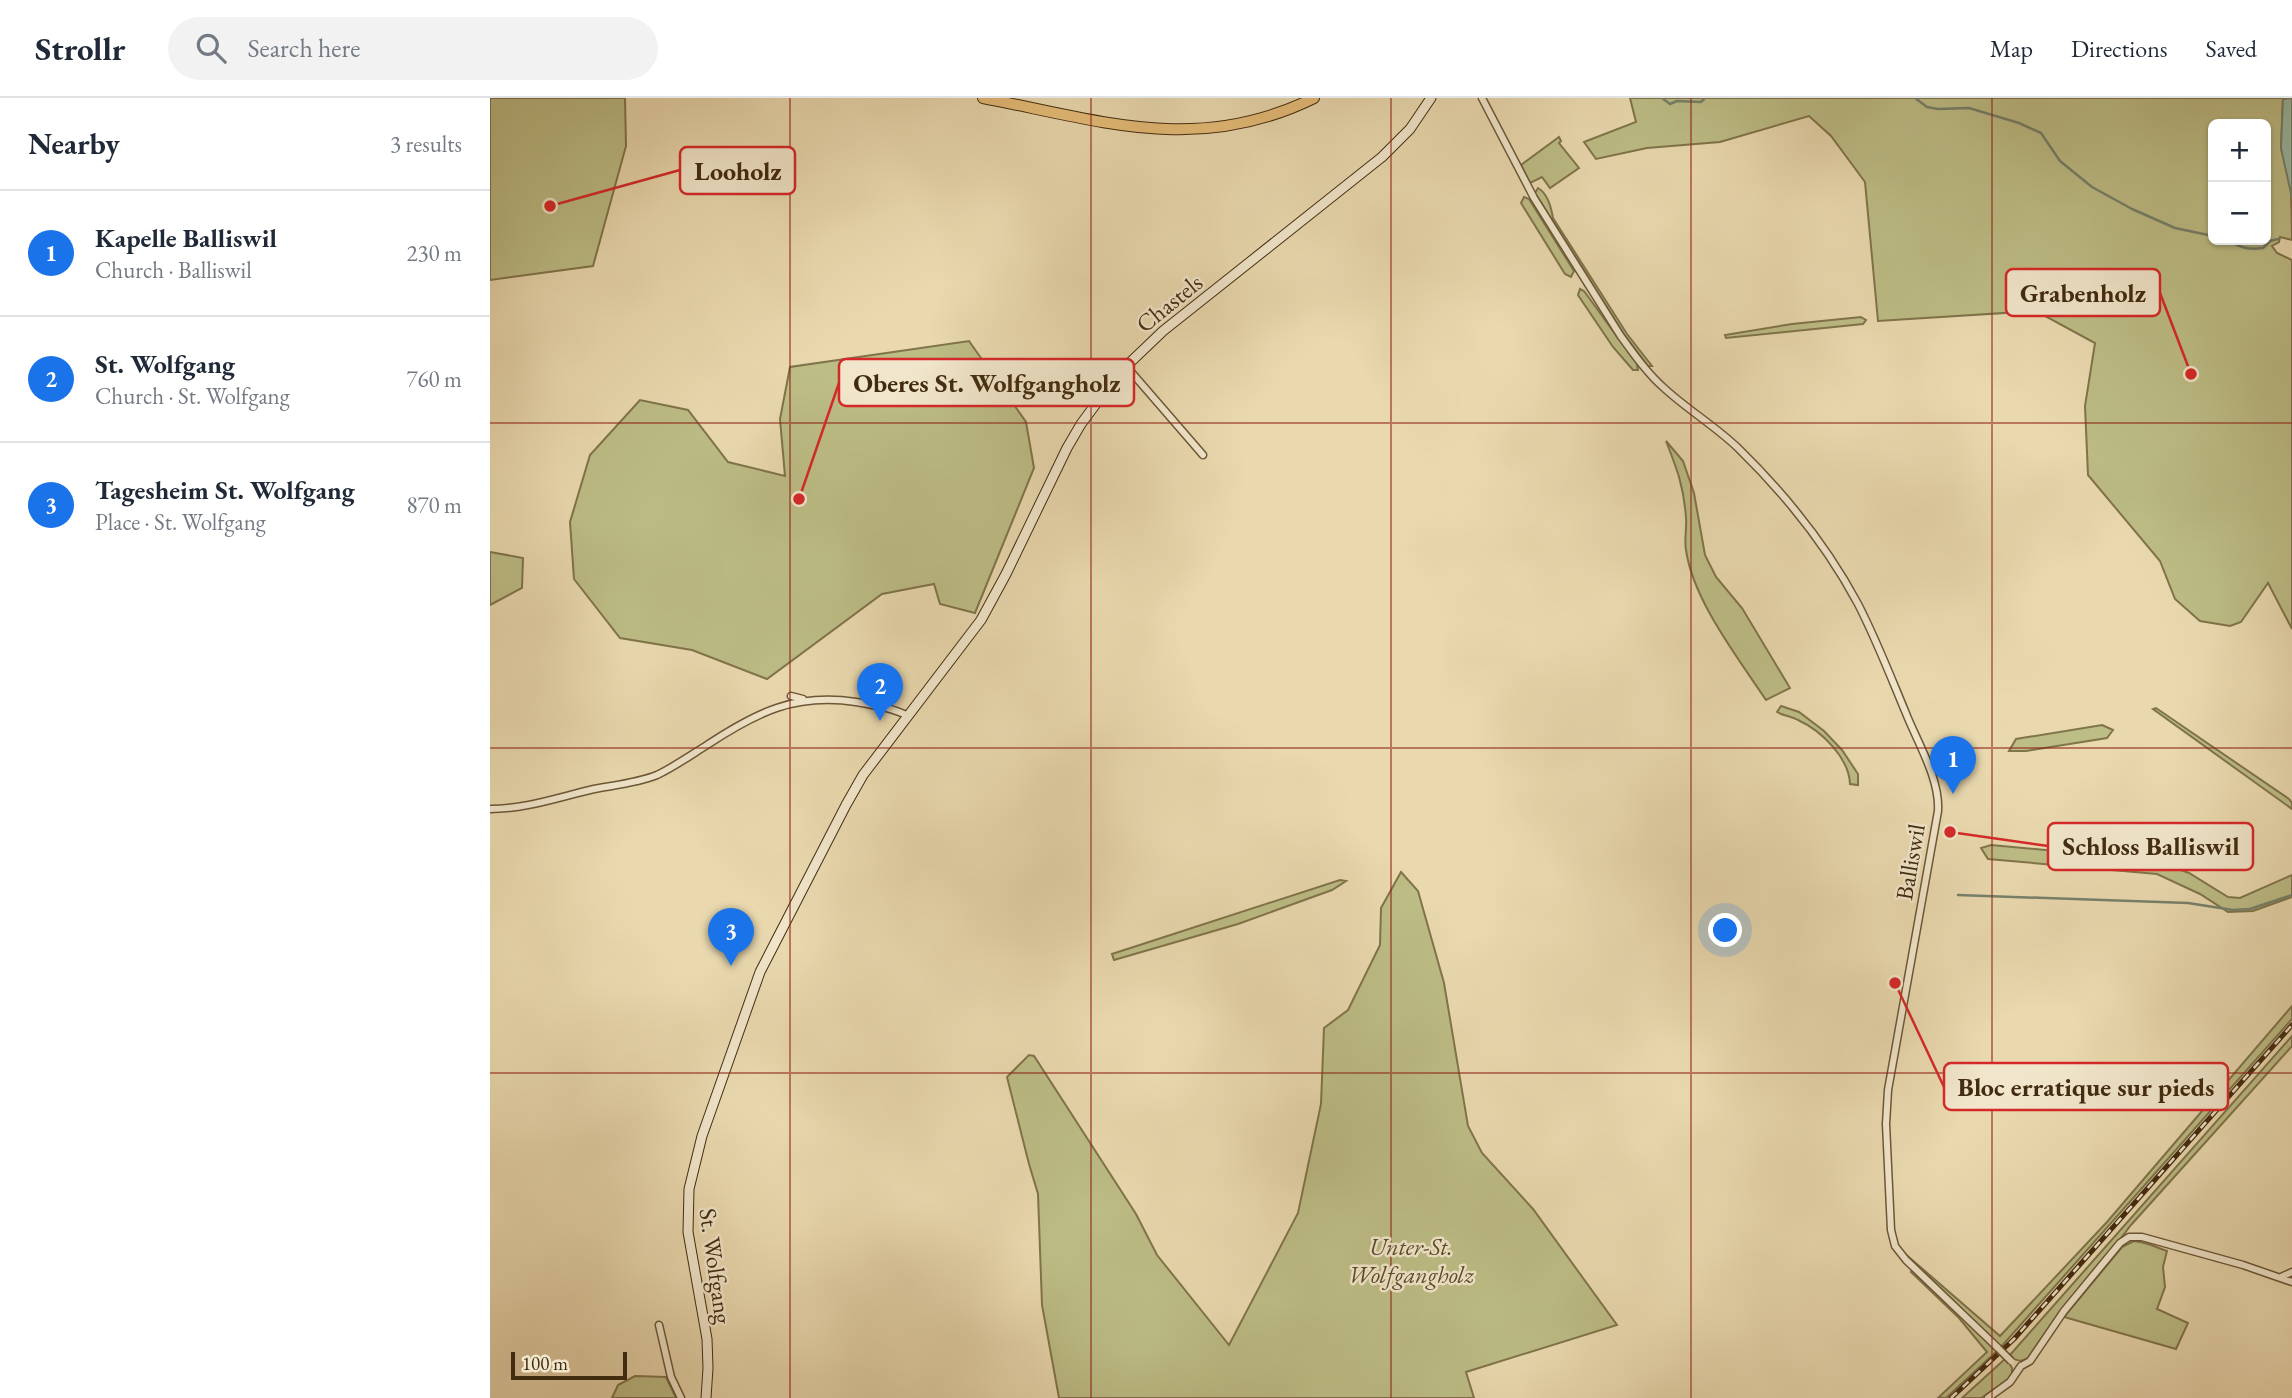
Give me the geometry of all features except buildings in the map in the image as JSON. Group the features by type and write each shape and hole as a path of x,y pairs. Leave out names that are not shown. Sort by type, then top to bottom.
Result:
{"main road":[{"path":"983,98 1124,125 1180,130 1214,128 1254,121 1314,98"},
{"name":"Chastels","path":"998,591 1071,441 1099,398 1126,366 1171,325 1376,163 1409,129 1431,98"},
{"name":"St. Wolfgang","path":"705,1398 707,1339 687,1220 691,1176 702,1136 760,972 846,804 873,760 970,637 998,591"}],"street":[{"name":"Balliswil","path":"1482,98 1534,198 1613,325 1663,387 1719,431 1780,492 1823,547 1874,636 1930,769 1938,800 1887,1105 1891,1230 1895,1246 1906,1260 2011,1361 2021,1366"},
{"path":"1126,366 1203,455"},
{"path":"791,696 805,700"},
{"path":"490,809 521,808 577,793 639,781 659,774 747,721 776,708 805,700 864,703 908,716"},
{"path":"1988,1398 2010,1382 2021,1366 2031,1361 2064,1311 2120,1243 2129,1237 2142,1237 2174,1245 2292,1282"},
{"path":"2281,1277 2292,1272"},
{"path":"659,1325 671,1377 681,1398"}],"green space":[{"path":"490,98 625,98 626,146 593,266 490,280"},
{"path":"1630,98 2283,98 2281,148 2291,188 2292,240 2280,237 2279,242 2272,246 2277,253 2292,260 2292,629 2268,583 2241,622 2230,626 2200,621 2175,599 2160,561 2088,475 2085,406 2095,343 2036,311 1878,321 1865,182 1831,136 1809,116 1720,142 1647,148 1596,159 1584,142 1636,122"},
{"path":"1559,137 1559,143 1579,168 1550,188 1542,177 1530,183 1521,165"},
{"path":"1538,188 1547,197 1553,218 1627,334 1652,366 1648,366 1623,333 1535,193"},
{"path":"1524,197 1529,199 1574,271 1571,277 1565,274 1521,203"},
{"path":"1580,289 1637,364 1638,370 1633,370 1613,347 1578,295"},
{"path":"1861,317 1866,320 1863,324 1726,338 1725,335 1792,324"},
{"path":"969,341 1026,422 1034,468 975,613 940,604 934,584 882,594 767,679 692,650 620,638 574,579 570,522 590,455 640,400 688,410 728,462 785,476 780,419 790,367"},
{"path":"1666,441 1683,461 1694,493 1705,555 1716,577 1742,608 1790,688 1766,700 1718,628 1690,569 1685,542 1686,518 1682,487"},
{"path":"490,552 523,558 522,588 490,605"},
{"path":"1781,706 1799,712 1824,731 1842,750 1858,774 1858,785 1850,784 1845,765 1833,746 1807,725 1777,712"},
{"path":"2156,708 2289,799 2292,809 2153,709"},
{"path":"2102,725 2113,730 2107,738 2026,751 2009,751 2016,739"},
{"path":"1991,845 2162,863 2189,873 2228,897 2240,898 2292,875 2292,897 2253,911 2228,912 2200,894 2157,874 1988,859 1981,848"},
{"name":"Unter-St. Wolfgangholz","path":"1401,872 1418,891 1444,983 1468,1126 1482,1153 1533,1209 1617,1325 1466,1372 1474,1398 1059,1398 1042,1305 1038,1194 1007,1077 1029,1055 1034,1056 1136,1214 1157,1255 1229,1345 1298,1213 1321,1104 1324,1028 1348,1010 1380,945 1381,908"},
{"path":"1340,880 1346,881 1332,890 1238,924 1114,960 1112,954"},
{"path":"2292,1006 2292,1019 2001,1347 1903,1252 2000,1336 2107,1222"},
{"path":"2292,1036 2292,1046 2131,1225 2032,1355 2021,1361 2009,1356"},
{"path":"2134,1241 2167,1251 2163,1267 2165,1287 2157,1309 2188,1323 2176,1349 2064,1317 2122,1247"},
{"path":"1913,1270 1997,1351 1946,1398 1938,1398 1987,1352 1959,1318 1911,1272"},
{"path":"2006,1358 2012,1368 2008,1380 1981,1398 1962,1398"},
{"path":"635,1376 666,1377 676,1398 612,1398 618,1385"}],"shaded area":[{"path":"2292,98 2292,198 2281,148 2283,99"}],"waterway":[{"path":"1662,98 1670,104 1677,101 1701,102 1705,98"},
{"path":"1915,98 1927,107 1969,108 2019,123 2041,133 2060,161 2092,187 2175,228 2208,235"},
{"path":"2271,241 2278,239"},
{"path":"2237,245 2253,249 2266,245"},
{"path":"1958,895 2188,903 2233,910 2250,909 2292,895"}],"railway":[{"path":"1951,1398 2014,1339 2292,1025"}],"place":[{"name":"Looholz","path":"550,206"},
{"name":"Grabenholz","path":"2191,374"},
{"name":"Oberes St. Wolfgangholz","path":"799,499"},
{"name":"St. Wolfgang","path":"880,721"},
{"name":"Kapelle Balliswil","path":"1953,794"},
{"name":"Schloss Balliswil","path":"1950,832"},
{"name":"Tagesheim St. Wolfgang","path":"731,966"},
{"name":"Bloc erratique sur pieds","path":"1895,983"}]}
